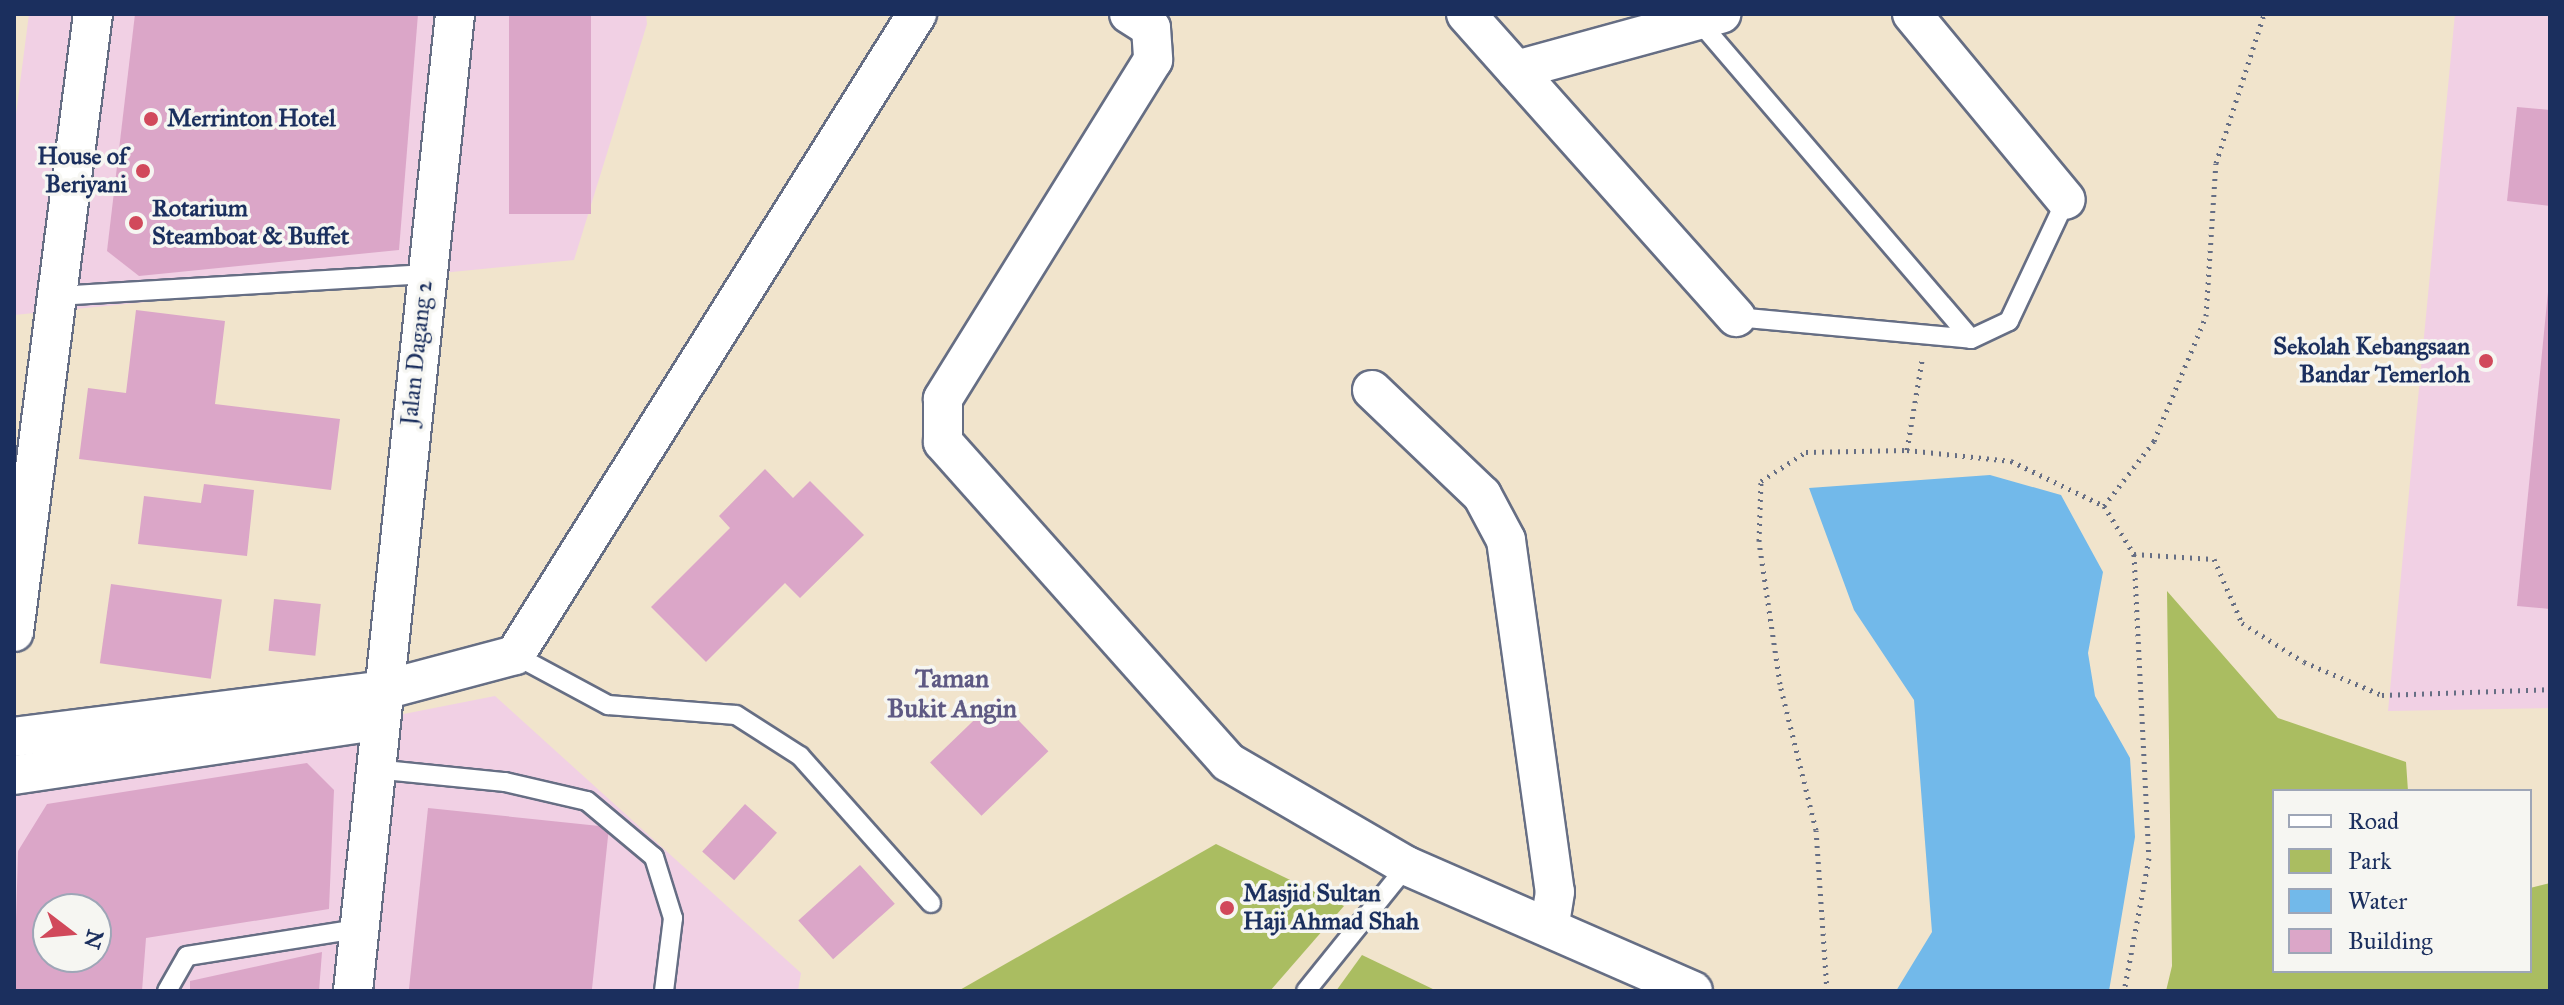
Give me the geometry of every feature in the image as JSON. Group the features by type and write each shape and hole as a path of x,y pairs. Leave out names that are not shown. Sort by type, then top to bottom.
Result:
{"street":[{"path":"14,632 93,14"},
{"name":"Jalan Dagang 2","path":"353,991 371,769 455,14"},
{"path":"14,775 378,706 515,655 917,14"},
{"path":"1129,14 1151,28 1153,60 943,399 943,442 1228,762 1407,866 1693,991"},
{"path":"1466,14 1736,317"},
{"path":"1912,14 2066,200"},
{"path":"1516,70 1704,16"},
{"path":"1372,390 1482,495 1506,540 1555,892 1549,928"},
{"path":"14,737 378,706"}],"lane":[{"path":"1704,16 1971,339"},
{"path":"1736,317 1927,332 1971,339 2009,321 2066,200"},
{"path":"57,296 426,274"},
{"path":"515,655 608,705 736,715 800,756 931,903"},
{"path":"371,769 505,782 587,801 654,857 673,918 664,991"},
{"path":"1306,991 1407,866"},
{"path":"167,991 187,956 358,929"}],"path":[{"path":"2104,506 2154,441 2206,316 2216,163 2264,14"},
{"path":"1907,450 1927,332"},
{"path":"1827,991 1816,830 1780,684 1759,541 1761,481 1806,452 1907,450 2011,461 2104,506 2134,554 2149,858 2124,991"},
{"path":"2134,554 2214,559 2242,623 2304,662 2382,695 2550,689"}],"shaded area":[{"path":"29,14 646,14 647,24 574,260 14,315 14,130"},
{"name":"Sekolah Kebangsaan Bandar Temerloh","path":"2455,14 2550,14 2550,708 2388,711"},
{"path":"495,696 801,973 798,991 14,991 14,791"}],"green space":[{"path":"2167,591 2278,718 2406,762 2408,789 2272,789 2272,973 2532,973 2532,888 2550,883 2550,991 2166,991 2172,966"},
{"name":"Masjid Sultan Haji Ahmad Shah","path":"1216,844 1344,906 1270,991 958,991"},
{"path":"1362,955 1437,991 1336,991"}],"water":[{"path":"1990,475 2061,495 2103,572 2088,653 2095,696 2130,758 2135,837 2109,991 1896,991 1932,932 1914,700 1854,610 1809,488"}],"building":[{"path":"135,14 418,14 399,250 139,276 107,251"},
{"path":"509,14 591,14 591,214 509,214"},
{"path":"2517,107 2550,110 2550,206 2507,201"},
{"path":"2550,292 2550,609 2517,606"},
{"path":"136,310 225,321 215,404 340,419 331,490 79,459 88,388 126,393"},
{"path":"765,469 793,498 810,481 864,535 800,598 785,583 706,662 651,607 730,528 719,516"},
{"path":"204,484 254,490 247,556 138,544 144,496 201,503"},
{"path":"111,584 222,600 211,679 100,663"},
{"path":"274,599 321,604 315,656 269,651"},
{"path":"997,698 1048,751 982,816 930,763"},
{"path":"307,763 334,790 329,909 146,938 142,991 14,991 18,851 47,804"},
{"path":"745,804 777,833 734,880 702,852"},
{"path":"428,808 609,827 592,991 409,991"},
{"path":"860,865 895,904 833,959 798,921"},
{"path":"322,952 319,991 190,991 190,981"}],"place":[{"name":"Merrinton Hotel","path":"151,119"},
{"name":"House of Beriyani","path":"143,171"},
{"name":"Rotarium Steamboat & Buffet","path":"136,223"},
{"name":"Sekolah Kebangsaan Bandar Temerloh","path":"2486,361"},
{"name":"Masjid Sultan Haji Ahmad Shah","path":"1227,908"}],"district":[{"name":"Taman Bukit Angin","path":"952,694"}]}
